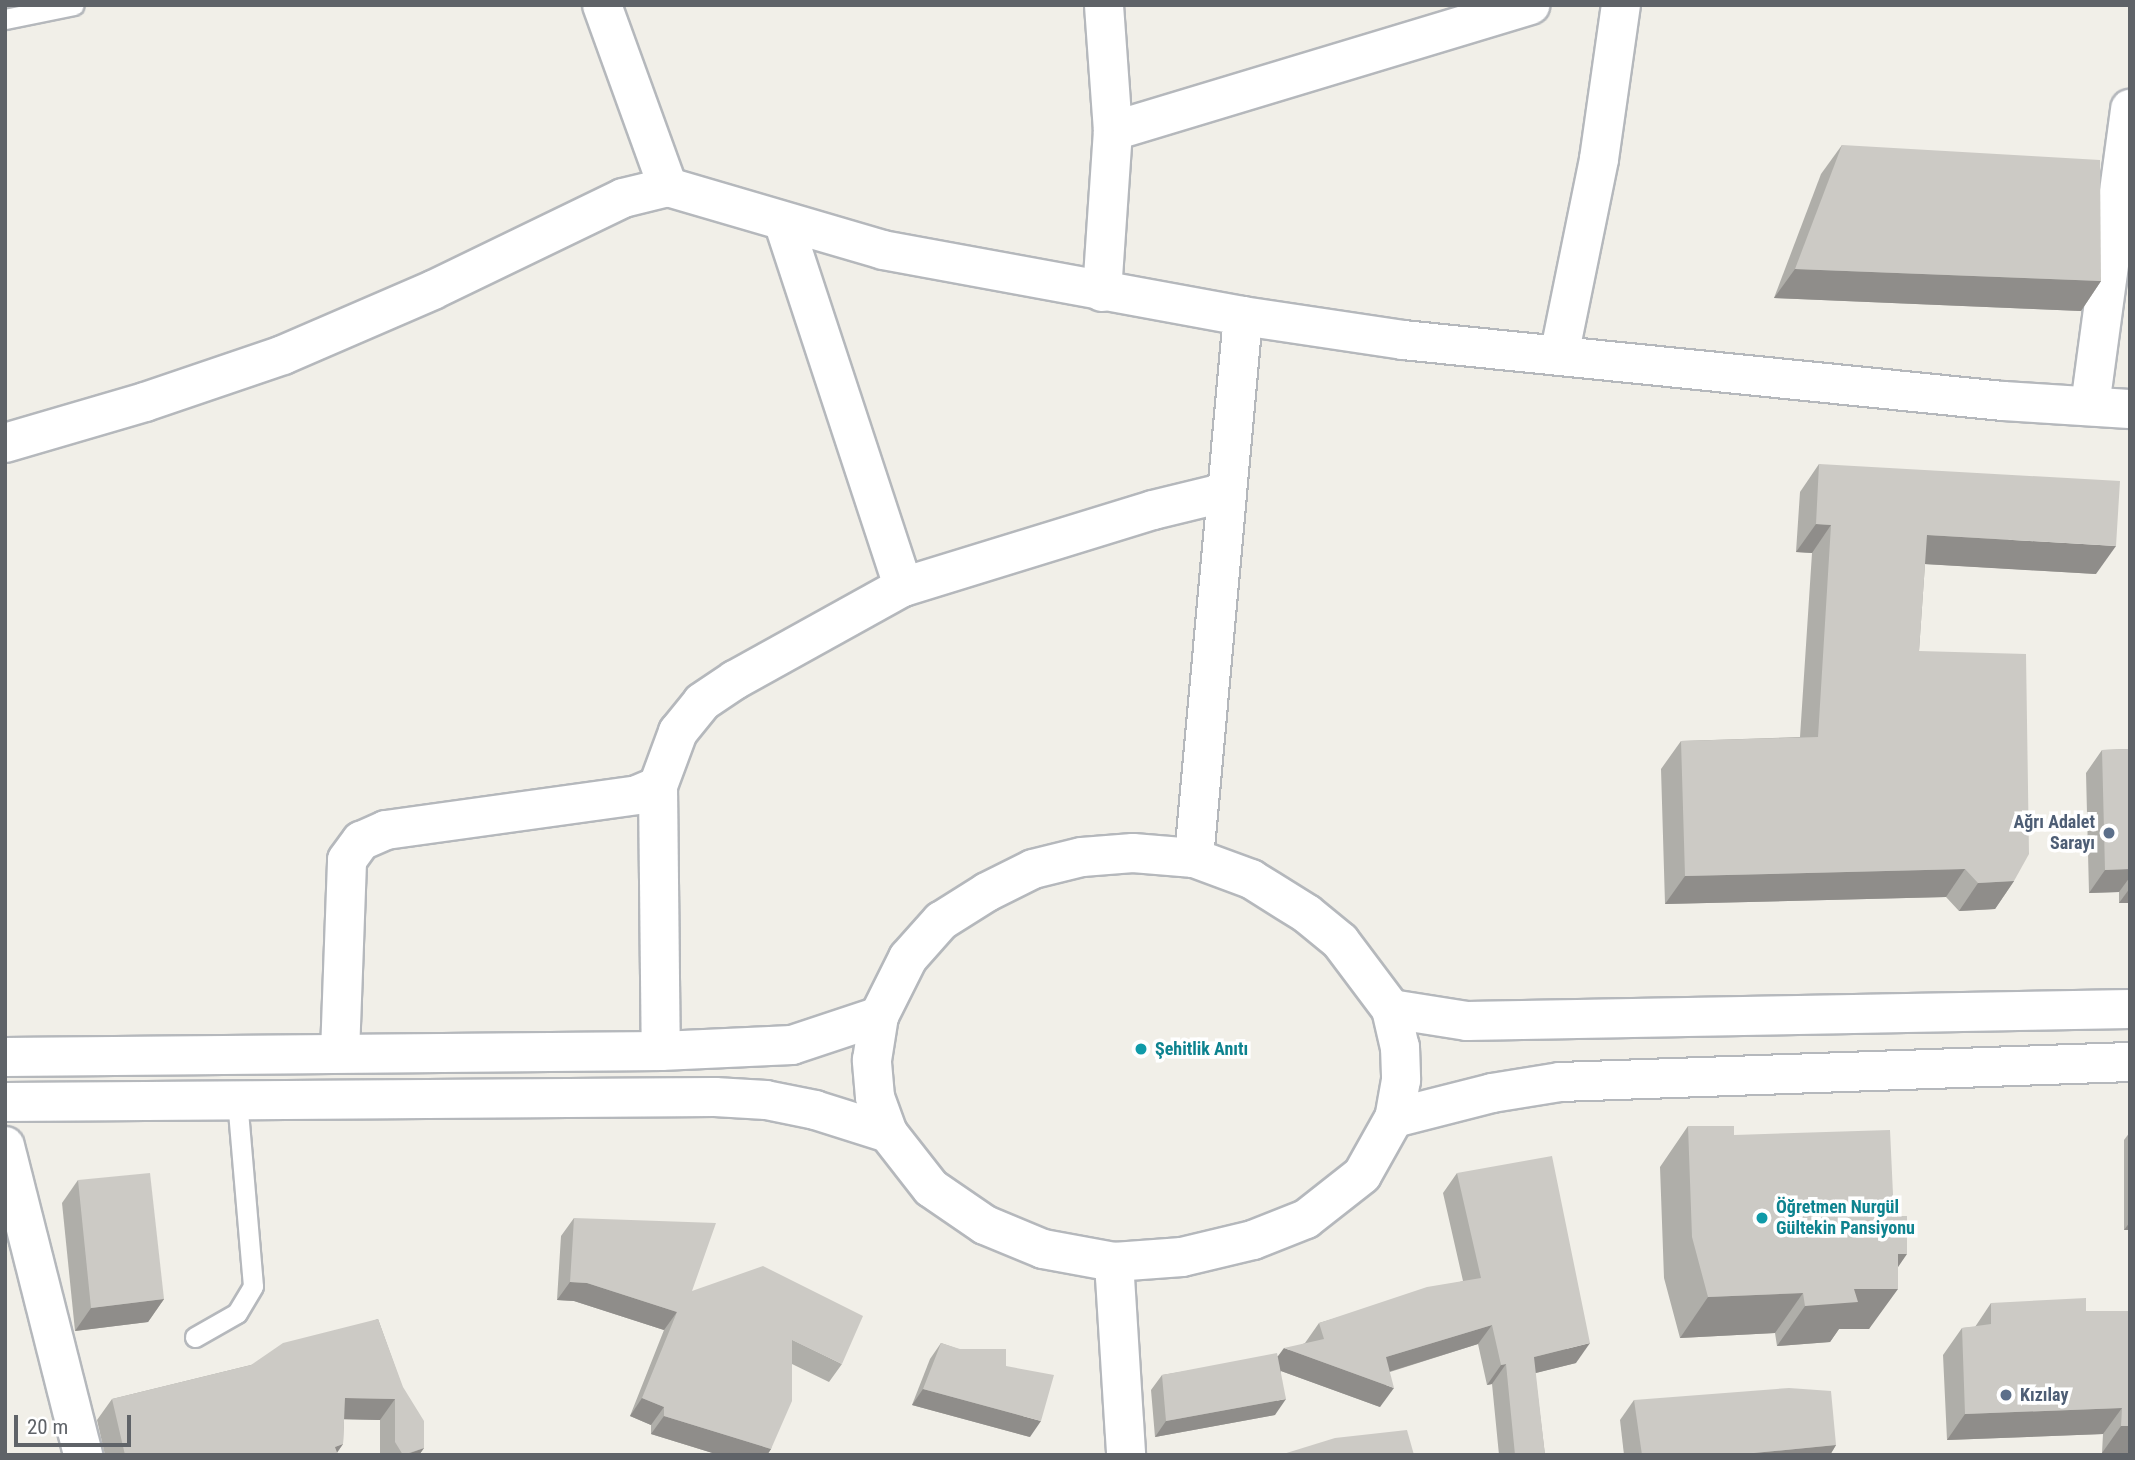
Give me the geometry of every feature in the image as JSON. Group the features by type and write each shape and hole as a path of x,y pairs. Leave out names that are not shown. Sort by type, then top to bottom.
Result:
{"street":[{"path":"602,5 668,187"},
{"path":"1102,292 1113,131 1104,5"},
{"path":"1559,356 1599,159 1620,5"},
{"path":"1113,131 1515,8"},
{"path":"2090,406 2130,109"},
{"path":"5,443 145,402 283,355 433,290 623,198 668,187 784,224 883,250 1243,316 1403,340 2130,409"},
{"path":"784,224 903,587"},
{"path":"1194,858 1243,316"},
{"path":"661,1051 658,786 678,732 702,702 903,587 1153,510 1227,492"},
{"path":"340,1053 347,860 361,841 386,830 605,803 658,786"},
{"path":"1133,853 1194,858 1251,879 1307,914 1339,942 1391,1009 1400,1047 1401,1080 1394,1118 1362,1175 1306,1219 1253,1240 1182,1257 1114,1262 1043,1249 985,1225 931,1188 888,1133 875,1097 872,1060 878,1016 908,958 941,921 1033,869 1082,857 1133,853"},
{"path":"1391,1009 1467,1021 2130,1009"},
{"path":"5,1057 661,1051 792,1045 878,1016"},
{"path":"1394,1118 1514,1088 1560,1082 2130,1062"},
{"path":"5,1102 715,1097 766,1100 888,1133"},
{"path":"5,1146 83,1455"},
{"path":"1114,1262 1126,1455"}],"lane":[{"path":"5,19 74,5"},
{"path":"195,1337 237,1313 253,1286 237,1100"}],"building":[{"path":"1842,145 2100,160 2101,281 1795,269"},
{"path":"1819,464 2120,481 2116,546 1927,535 1919,651 2026,654 2029,854 2014,881 1978,883 1965,869 1685,876 1681,741 1818,737 1831,525 1816,524"},
{"path":"2130,749 2130,869 2105,870 2102,750"},
{"name":"Öğretmen Nurgül Gültekin Pansiyonu","path":"1688,1126 1734,1126 1734,1135 1890,1130 1894,1216 1907,1216 1907,1254 1898,1254 1898,1289 1854,1289 1858,1302 1805,1306 1803,1293 1708,1297 1692,1237"},
{"path":"1552,1156 1590,1343 1534,1357 1545,1455 1515,1455 1506,1364 1501,1365 1492,1325 1386,1357 1394,1388 1284,1348 1324,1339 1319,1323 1427,1287 1481,1278 1457,1173"},
{"path":"150,1173 164,1299 91,1308 78,1180"},
{"path":"574,1218 716,1223 692,1291 763,1266 863,1316 842,1364 792,1340 792,1401 771,1449 664,1416 664,1407 642,1398 677,1312 587,1283 570,1282"},
{"path":"2086,1298 2086,1311 2130,1311 2130,1426 2121,1426 2122,1408 1965,1414 1962,1328 1991,1324 1991,1303"},
{"path":"378,1319 403,1387 424,1421 424,1448 403,1455 395,1442 395,1399 345,1398 343,1444 335,1447 338,1455 125,1455 112,1399 251,1365 283,1343"},
{"path":"941,1343 960,1349 1006,1349 1006,1366 1054,1375 1041,1421 923,1389"},
{"path":"1277,1353 1286,1399 1166,1421 1162,1375"},
{"path":"1789,1388 1831,1391 1836,1445 1733,1455 1642,1455 1634,1400"},
{"path":"1407,1430 1414,1455 1280,1455 1335,1438"}],"place":[{"name":"Ağrı Adalet Sarayı","path":"2109,833"},
{"name":"Şehitlik Anıtı","path":"1141,1049"},
{"name":"Öğretmen Nurgül Gültekin Pansiyonu","path":"1762,1218"},
{"name":"Kızılay","path":"2006,1395"}]}
